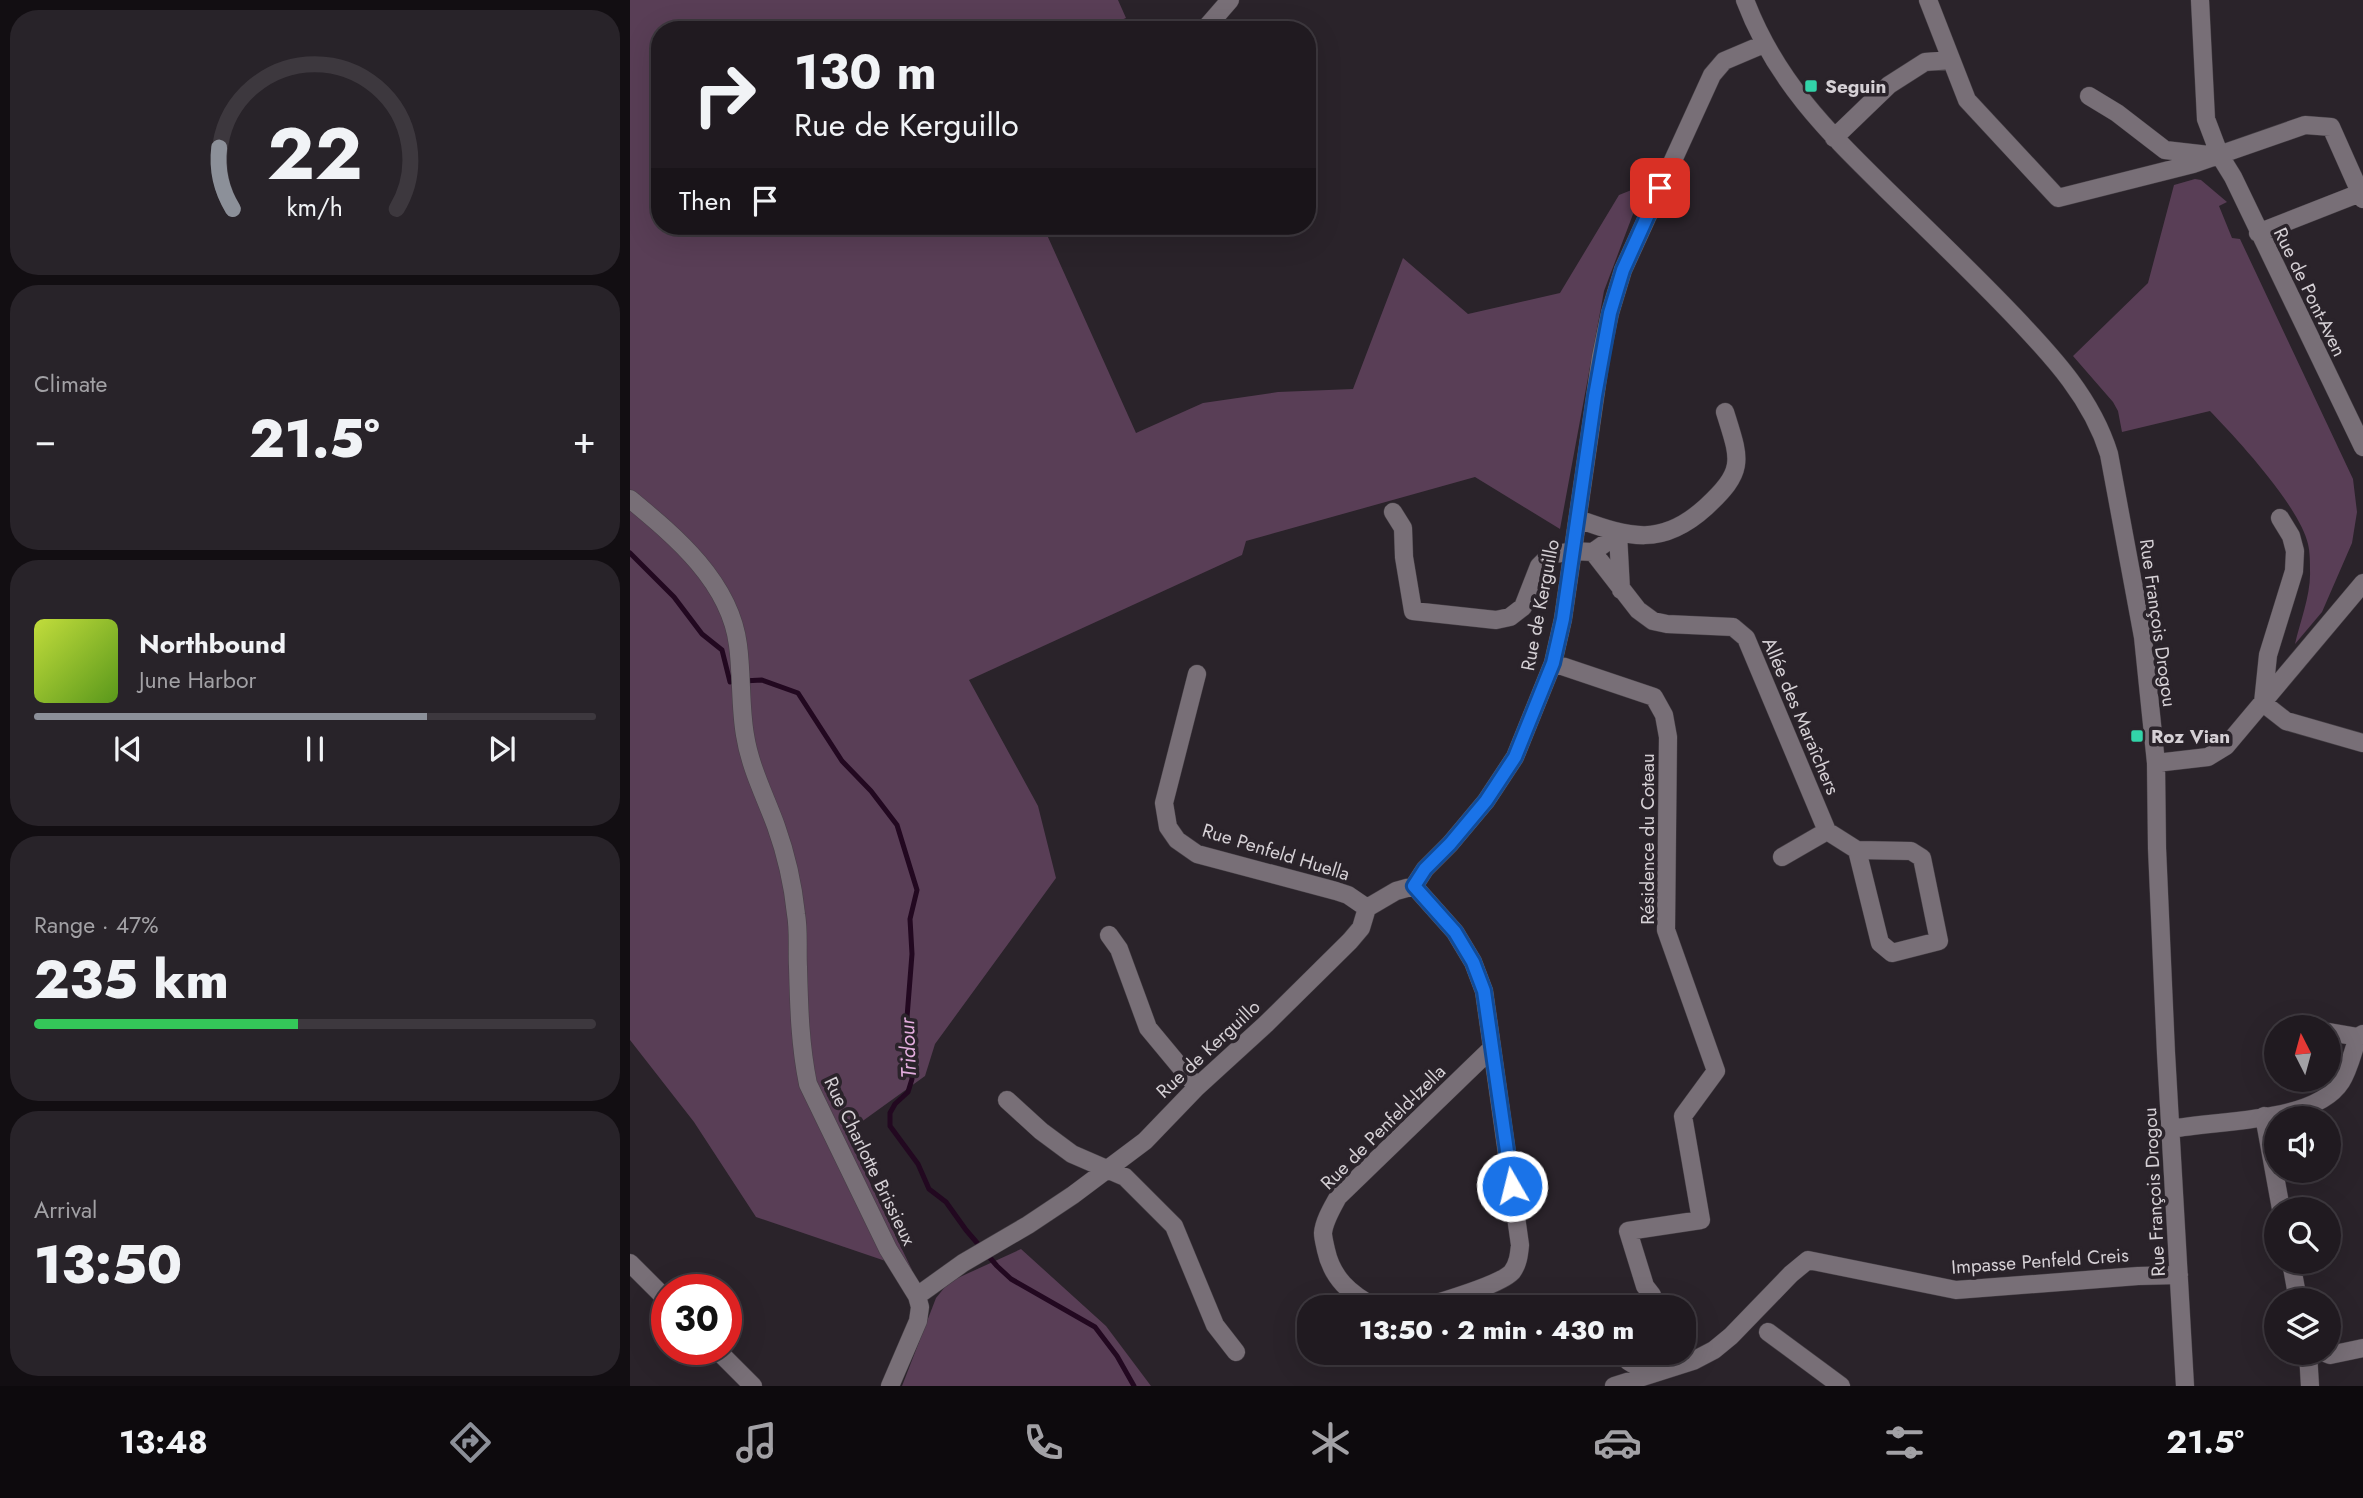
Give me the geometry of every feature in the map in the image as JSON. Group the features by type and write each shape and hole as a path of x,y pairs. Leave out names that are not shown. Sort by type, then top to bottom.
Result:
{"street":[{"path":"1212,21 1230,0"},
{"name":"Rue François Drogou","path":"1745,0 1764,44 1793,89 1834,138 2040,343 2084,398 2102,429 2143,637 2156,763 2157,862 2185,1386"},
{"path":"1928,0 1967,100 2058,198 2220,156 2305,125 2331,127 2362,196 2258,233"},
{"name":"Rue de Pont-Aven","path":"2200,0 2206,119 2220,156 2363,447"},
{"name":"Rue de Kerguillo","path":"917,1296 963,1263 1073,1195 1145,1141 1197,1087 1350,942 1361,928 1367,908 1396,891 1414,886 1425,869 1486,801 1515,757 1553,663 1573,551 1601,356 1623,270 1712,75 1724,61 1764,44"},
{"path":"1834,138 1889,85 1925,62 1951,60"},
{"path":"2089,96 2117,113 2165,150 2220,156"},
{"path":"1578,519 1618,534 1669,533 1688,523 1728,487 1736,470 1736,447 1725,412"},
{"name":"Rue Charlotte Brissieux","path":"630,499 671,533 713,580 731,612 738,643 745,736 784,853 797,916 799,1016 802,1055 808,1084 888,1249 917,1296"},
{"path":"1393,512 1403,528 1404,557 1413,611 1496,620 1510,617 1522,607 1539,566 1550,555 1573,551 1593,552 1618,534"},
{"path":"2263,703 2268,655 2294,571 2295,551 2291,536 2280,518"},
{"path":"1618,534 1621,590"},
{"name":"Allée des Maraîchers","path":"1593,552 1638,610 1653,621 1733,627 1746,638 1827,831"},
{"path":"2156,763 2208,757 2226,746 2363,583"},
{"name":"Résidence du Coteau","path":"1553,663 1654,697 1664,715 1668,737 1666,930 1716,1071 1683,1116 1701,1220 1628,1231 1645,1286 1652,1295"},
{"name":"Rue Penfeld Huella","path":"1197,674 1164,803 1168,827 1177,840 1197,854 1336,891 1348,895 1367,908"},
{"path":"2263,703 2286,721 2363,743"},
{"path":"1782,857 1827,831 1857,850 1911,851 1922,858 1939,941 1892,953 1880,943 1857,850"},
{"path":"1414,886 1455,932 1473,962 1484,991 1520,1241 1519,1259 1511,1273 1493,1283 1458,1295"},
{"path":"1109,935 1119,949 1148,1028 1197,1087"},
{"path":"2311,1106 2319,1103 2341,1083 2361,1035 2342,1033"},
{"name":"Rue de Penfeld-Izella","path":"1354,1295 1339,1281 1328,1258 1323,1235 1329,1214 1338,1197 1492,1048"},
{"path":"1007,1100 1041,1131 1072,1154 1125,1177 1174,1226 1215,1325 1236,1352"},
{"path":"2172,1129 2264,1116"},
{"name":"Impasse Penfeld Creis","path":"1614,1386 1653,1377 1714,1350 1808,1260 1956,1290 2179,1275"},
{"path":"630,1263 651,1284"},
{"path":"890,1386 918,1321 920,1307 917,1296"},
{"path":"1768,1332 1841,1386"},
{"path":"2341,1353 2363,1348"},
{"path":"732,1365 753,1386"},
{"path":"1634,1365 1653,1377"},
{"path":"2309,1365 2310,1386"}],"shaded area":[{"path":"630,0 1118,0 1126,18 1119,21 651,21 651,235 1047,235 1136,433 1203,403 1278,392 1353,389 1403,258 1468,314 1560,293 1619,195 1644,185 1604,291 1560,529 1475,477 1246,541 1242,555 969,680 1038,806 1056,878 935,1044 925,1076 846,1133 912,1270 756,1217 694,1122 630,1040"},
{"path":"2201,180 2227,202 2219,206 2232,238 2240,239 2353,479 2357,512 2352,543 2322,612 2295,644 2309,589 2309,547 2293,511 2266,474 2210,411 2122,432 2118,411 2113,402 2073,356 2148,283 2174,185"},
{"path":"1021,1249 1106,1326 1151,1386 902,1386 936,1298 949,1282"}],"waterway":[{"name":"Tridour","path":"630,553 674,597 702,634 722,650 730,682"},
{"name":"Tridour","path":"743,681 762,680 798,693 842,761 871,791 897,825 917,890 910,919 912,954 906,1030 912,1079 908,1092 890,1113 890,1126 918,1164 929,1189 946,1202 997,1266 1011,1279 1095,1327 1117,1356 1134,1386"}],"place":[{"name":"Seguin","path":"1811,86"},
{"name":"Roz Vian","path":"2137,736"}],"route":[{"path":"1512,1186 1484,991 1473,962 1455,932 1414,886 1425,869 1486,801 1515,757 1553,663 1563,619 1601,356 1610,313 1623,270 1660,188"}]}
